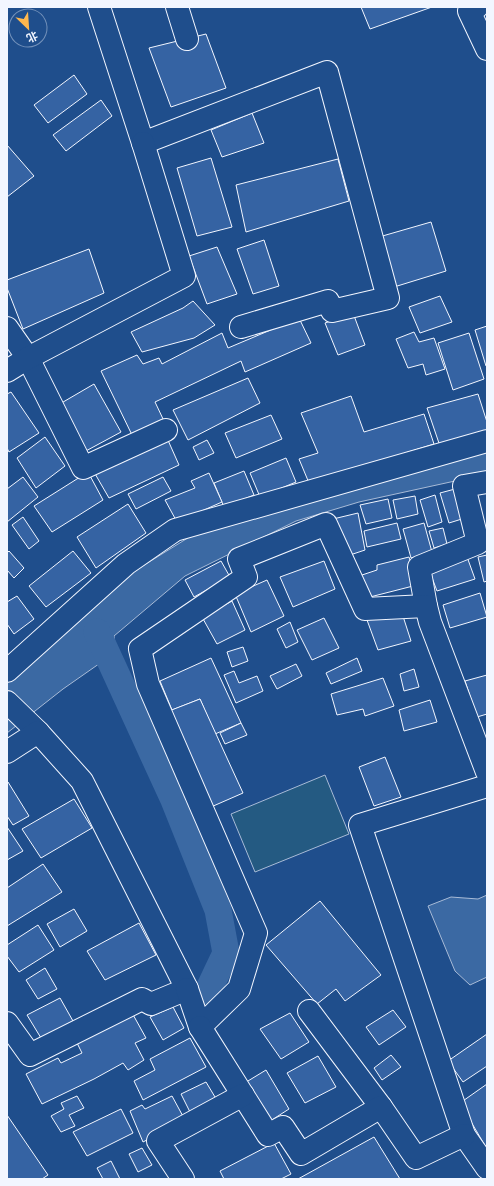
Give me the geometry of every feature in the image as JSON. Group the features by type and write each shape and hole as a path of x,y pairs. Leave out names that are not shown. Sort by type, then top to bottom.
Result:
{"street":[{"path":"7,371 28,358 184,276 99,7"},
{"path":"177,7 187,39"},
{"path":"477,7 469,11 487,49"},
{"path":"143,143 327,72 388,298 332,311 328,301 241,327"},
{"path":"7,328 28,358 83,468 166,430"},
{"path":"7,671 126,564 175,530 487,441"},
{"path":"487,482 464,486 478,543 419,566 430,622 487,772"},
{"path":"200,1027 239,990 256,933 148,684 140,649 246,577 239,559 326,524 365,609 426,606"},
{"path":"7,702 38,732 82,781 187,989 200,1027 268,1135 283,1127 301,1154 381,1107"},
{"path":"7,752 38,732"},
{"path":"487,786 360,824 464,1135 487,1168"},
{"path":"7,1023 30,1055 142,999 151,1004 187,989"},
{"path":"309,1011 381,1107 416,1158 464,1135"},
{"path":"183,1179 158,1141 243,1095"}],"shaded area":[{"path":"487,438 487,474 359,502 296,521 185,576 114,636 116,652 63,689 7,733 7,673 120,580 220,518"},
{"path":"325,775 349,834 255,872 231,814"},
{"path":"487,895 487,977 470,985 455,971 428,906 451,897 478,899"}],"building":[{"path":"361,7 432,7 370,29"},
{"path":"206,34 226,88 171,107 149,48"},
{"path":"74,75 87,94 48,123 34,105"},
{"path":"101,100 112,116 66,151 53,135"},
{"path":"252,113 264,143 222,157 211,130"},
{"path":"7,145 34,176 7,197"},
{"path":"211,158 232,227 197,236 177,168"},
{"path":"338,159 349,201 246,232 236,185"},
{"path":"431,222 446,271 394,287 379,237"},
{"path":"264,240 279,286 253,294 237,249"},
{"path":"217,247 237,294 207,304 189,256"},
{"path":"89,249 104,293 23,329 7,288 7,280"},
{"path":"440,296 452,322 420,333 409,307"},
{"path":"193,301 215,325 194,338 142,352 131,332 183,308"},
{"path":"353,313 365,345 338,355 325,323"},
{"path":"299,318 311,343 245,372 241,361 155,402 164,421 133,437 101,371 137,355 143,364 159,358 162,364 222,333 228,348"},
{"path":"487,326 487,366 486,366 475,330"},
{"path":"414,332 419,342 434,338 445,369 426,375 423,364 408,368 396,339"},
{"path":"469,333 484,379 453,390 438,343"},
{"path":"248,378 260,403 188,440 173,410"},
{"path":"94,384 121,432 84,452 58,405"},
{"path":"11,392 39,433 9,452 7,448 7,394"},
{"path":"478,394 487,422 487,434 441,449 427,408"},
{"path":"351,396 364,432 424,414 434,444 309,483 299,459 318,453 301,413"},
{"path":"271,415 282,439 236,458 225,433"},
{"path":"45,437 65,466 36,488 17,458"},
{"path":"167,438 179,465 109,498 94,472"},
{"path":"207,440 214,453 199,460 193,447"},
{"path":"286,458 296,482 260,497 250,473"},
{"path":"244,471 254,495 224,507 214,483"},
{"path":"88,472 103,500 52,532 34,506"},
{"path":"209,473 222,502 177,522 165,500 195,488 191,481"},
{"path":"23,477 38,497 7,522 7,489"},
{"path":"163,477 171,491 136,509 128,494"},
{"path":"455,489 465,518 449,523 440,493"},
{"path":"435,495 442,522 428,527 420,500"},
{"path":"415,496 418,514 397,519 393,500"},
{"path":"388,499 392,518 366,524 360,505"},
{"path":"128,504 146,533 96,568 77,537"},
{"path":"358,513 365,550 344,557 333,519"},
{"path":"23,517 39,541 29,549 12,525"},
{"path":"397,523 401,539 367,547 364,531"},
{"path":"424,523 432,552 411,558 403,529"},
{"path":"443,528 447,544 434,548 429,531"},
{"path":"9,551 24,568 14,578 7,570 7,553"},
{"path":"73,551 91,573 46,607 29,586"},
{"path":"466,554 475,579 437,591 428,567"},
{"path":"487,555 487,581 484,582 478,557"},
{"path":"409,557 417,585 366,598 359,576 377,570 377,565"},
{"path":"221,561 230,577 194,597 185,580"},
{"path":"324,561 335,589 293,607 280,577"},
{"path":"267,580 284,616 251,632 235,594"},
{"path":"480,593 487,617 450,628 443,605"},
{"path":"17,596 34,619 14,634 7,624 7,602"},
{"path":"232,601 245,630 217,644 202,617"},
{"path":"401,610 411,641 378,650 367,620"},
{"path":"324,618 339,648 312,660 297,630"},
{"path":"290,622 298,642 286,648 277,629"},
{"path":"243,647 248,661 232,667 227,652"},
{"path":"211,658 241,723 215,734 200,699 172,710 160,681"},
{"path":"357,658 362,671 331,684 326,673"},
{"path":"296,664 302,676 277,689 270,676"},
{"path":"414,669 419,687 404,691 400,674"},
{"path":"234,671 239,683 257,676 263,691 236,703 224,675"},
{"path":"487,675 487,714 477,717 465,681"},
{"path":"383,678 394,706 365,716 363,709 337,715 331,694"},
{"path":"200,699 243,793 211,807 169,711"},
{"path":"430,700 437,722 404,731 399,710"},
{"path":"241,723 247,735 225,744 220,733"},
{"path":"385,757 401,797 374,806 359,767"},
{"path":"7,782 29,816 13,825 7,816"},
{"path":"74,799 92,828 41,858 22,829"},
{"path":"7,827 23,851 7,860"},
{"path":"43,864 62,892 7,926 7,888"},
{"path":"320,901 381,975 345,1001 336,989 317,1004 266,945"},
{"path":"74,909 87,931 60,947 47,924"},
{"path":"139,923 156,955 105,980 87,951"},
{"path":"38,925 54,950 19,972 7,956 7,945"},
{"path":"45,968 57,989 38,999 26,980"},
{"path":"60,998 73,1021 41,1038 27,1015"},
{"path":"173,1007 184,1028 163,1040 150,1017"},
{"path":"393,1010 406,1027 379,1045 366,1027"},
{"path":"131,1011 146,1038 135,1043 144,1060 128,1070 123,1063 42,1104 26,1074 58,1058 61,1063 82,1053 75,1039"},
{"path":"290,1013 309,1042 281,1059 260,1029"},
{"path":"487,1034 487,1066 463,1082 448,1061"},
{"path":"190,1038 206,1067 143,1100 134,1081 155,1070 150,1059"},
{"path":"391,1055 401,1067 382,1080 374,1068"},
{"path":"318,1056 336,1087 305,1103 287,1073"},
{"path":"266,1070 289,1109 267,1123 243,1084"},
{"path":"206,1082 218,1102 191,1114 181,1094"},
{"path":"487,1084 487,1149 460,1103"},
{"path":"77,1096 84,1108 69,1115 75,1126 61,1132 51,1116 64,1109 61,1103"},
{"path":"172,1096 185,1120 143,1142 130,1111 142,1105 145,1109"},
{"path":"121,1109 133,1133 87,1156 73,1132"},
{"path":"7,1115 48,1175 42,1179 7,1179"},
{"path":"374,1137 400,1179 298,1179"},
{"path":"274,1143 291,1174 281,1179 224,1179 220,1171"},
{"path":"142,1148 152,1165 138,1172 129,1154"},
{"path":"111,1161 120,1179 103,1179 97,1168"}],"waterway":[{"path":"97,632 174,800 218,910 226,953 208,991"}]}
